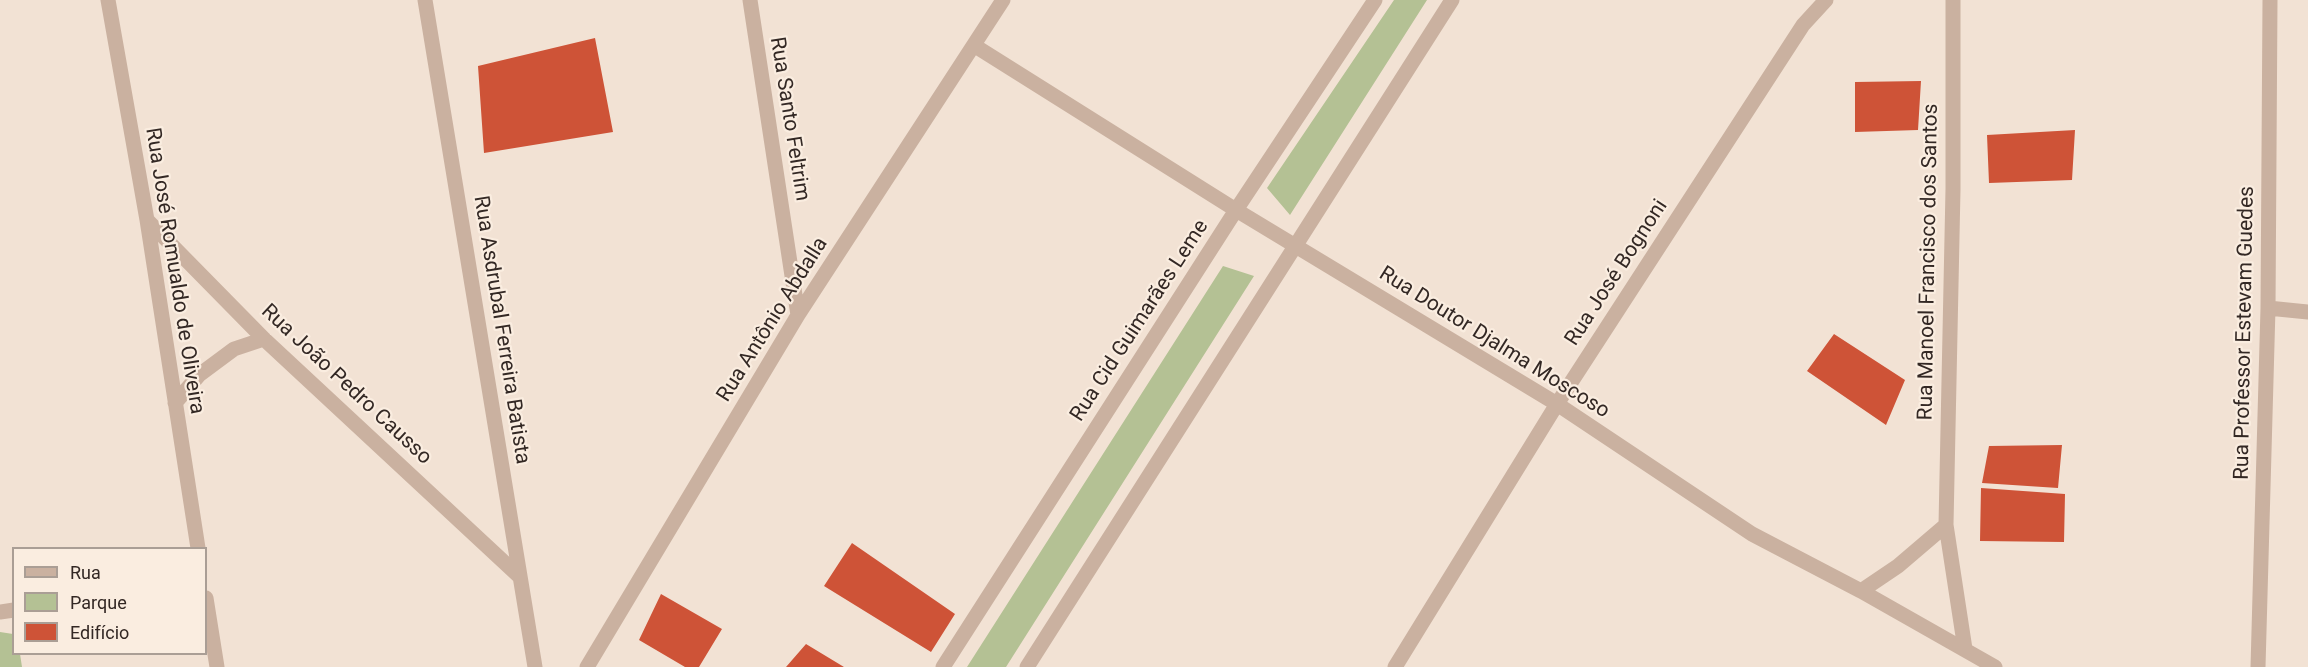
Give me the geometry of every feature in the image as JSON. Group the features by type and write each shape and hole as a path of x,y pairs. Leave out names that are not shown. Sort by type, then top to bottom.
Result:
{"street":[{"name":"Rua José Romualdo de Oliveira","path":"108,0 147,220 198,547"},
{"name":"Rua Asdrubal Ferreira Batista","path":"425,0 535,667"},
{"name":"Rua Santo Feltrim","path":"750,0 798,315"},
{"name":"Rua Antônio Abdalla","path":"587,667 798,315 1003,0"},
{"name":"Rua Cid Guimarães Leme","path":"942,667 1236,210 1375,0"},
{"path":"1027,667 1452,0"},
{"name":"Rua José Bognoni","path":"1395,667 1557,404 1797,35 1826,0"},
{"name":"Rua Manoel Francisco dos Santos","path":"1953,0 1953,200 1946,525 1965,649"},
{"name":"Rua Professor Estevam Guedes","path":"2258,667 2268,308 2270,0"},
{"name":"Rua Doutor Djalma Moscoso","path":"975,46 1236,210 1557,404 1752,534 1862,591 1995,667"},
{"name":"Rua João Pedro Causso","path":"147,220 264,339 520,577"},
{"path":"2268,308 2308,312"},
{"path":"175,403 199,375 234,349 264,339"},
{"path":"1862,591 1898,566 1946,525"},
{"path":"207,604 217,667"}],"green space":[{"path":"1394,0 1427,0 1290,215 1267,188"},
{"path":"1223,266 1254,276 1006,667 967,667"},
{"path":"0,632 12,634 12,655 20,655 22,667 0,667"}],"building":[{"path":"595,38 613,132 484,153 478,66"},
{"path":"1921,81 1918,130 1855,132 1855,82"},
{"path":"2075,130 2072,180 1989,183 1987,135"},
{"path":"1834,334 1905,380 1886,425 1807,371"},
{"path":"2062,445 2058,488 1982,483 1989,446"},
{"path":"1981,488 2065,494 2064,542 1980,541"},
{"path":"852,543 955,614 931,652 824,586"},
{"path":"661,594 722,629 699,667 685,667 639,640"},
{"path":"806,644 844,667 786,667"}]}
